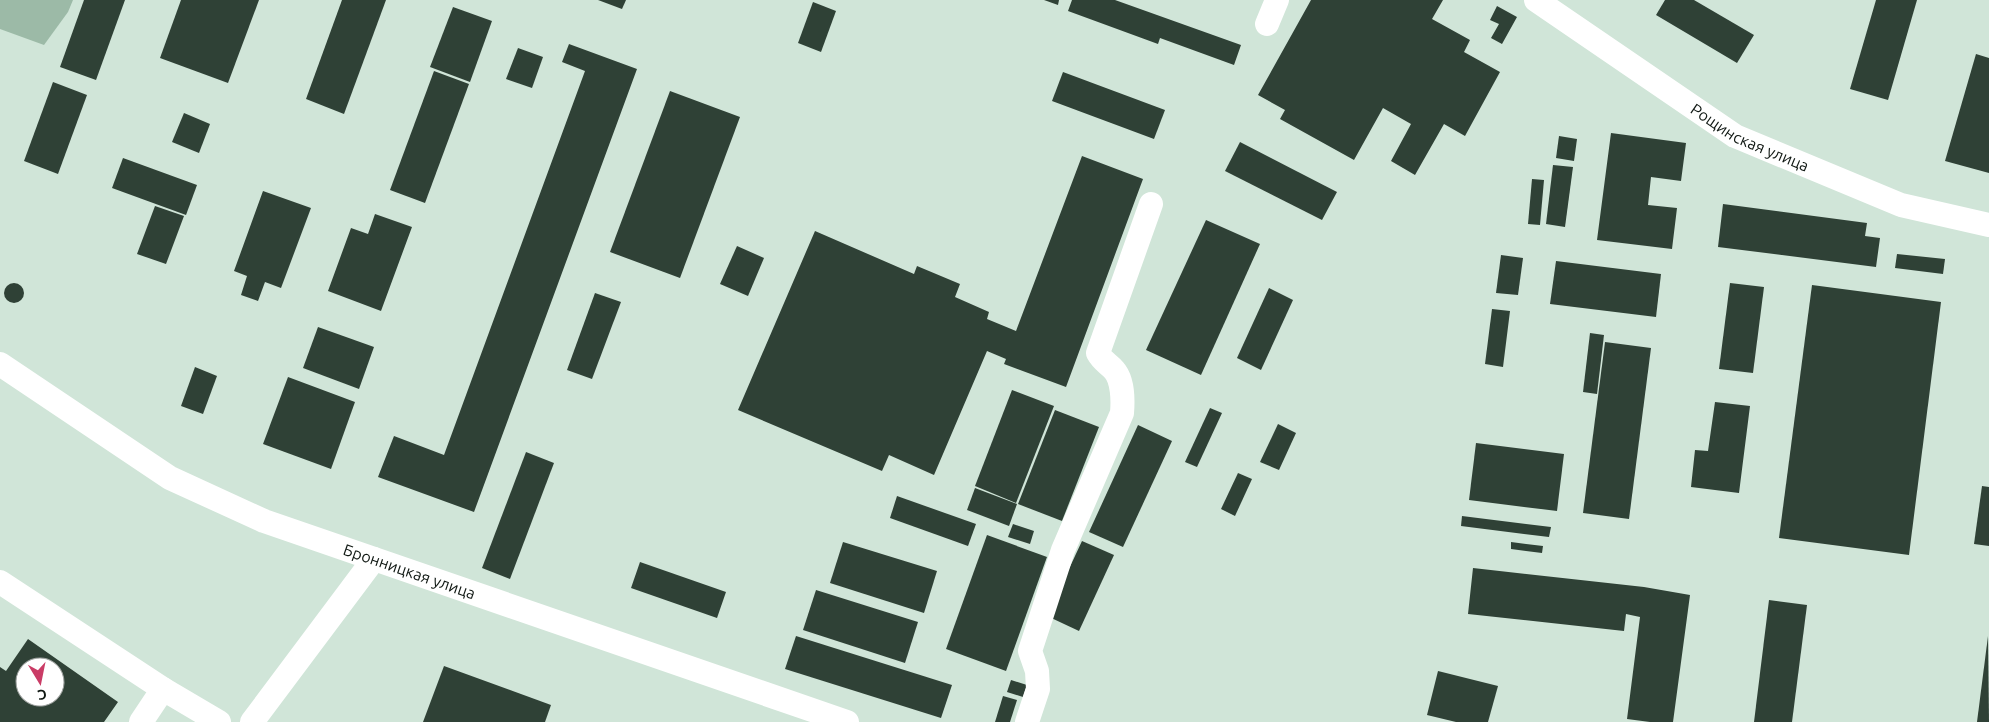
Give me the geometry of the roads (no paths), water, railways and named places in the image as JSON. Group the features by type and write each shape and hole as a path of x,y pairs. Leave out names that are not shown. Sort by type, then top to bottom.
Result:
{"street":[{"path":"1268,24 1277,0"},
{"name":"Рощинская улица","path":"1536,0 1735,136 1901,205 1989,225"},
{"path":"1027,722 1038,689 1037,671 1030,651 1063,550 1122,413 1123,402 1115,371 1103,362 1098,353 1151,204"},
{"name":"Бронницкая улица","path":"0,364 170,478 264,521 847,722"},
{"path":"252,722 374,559"},
{"path":"0,582 163,689 219,722"},
{"path":"141,722 163,689"}]}
